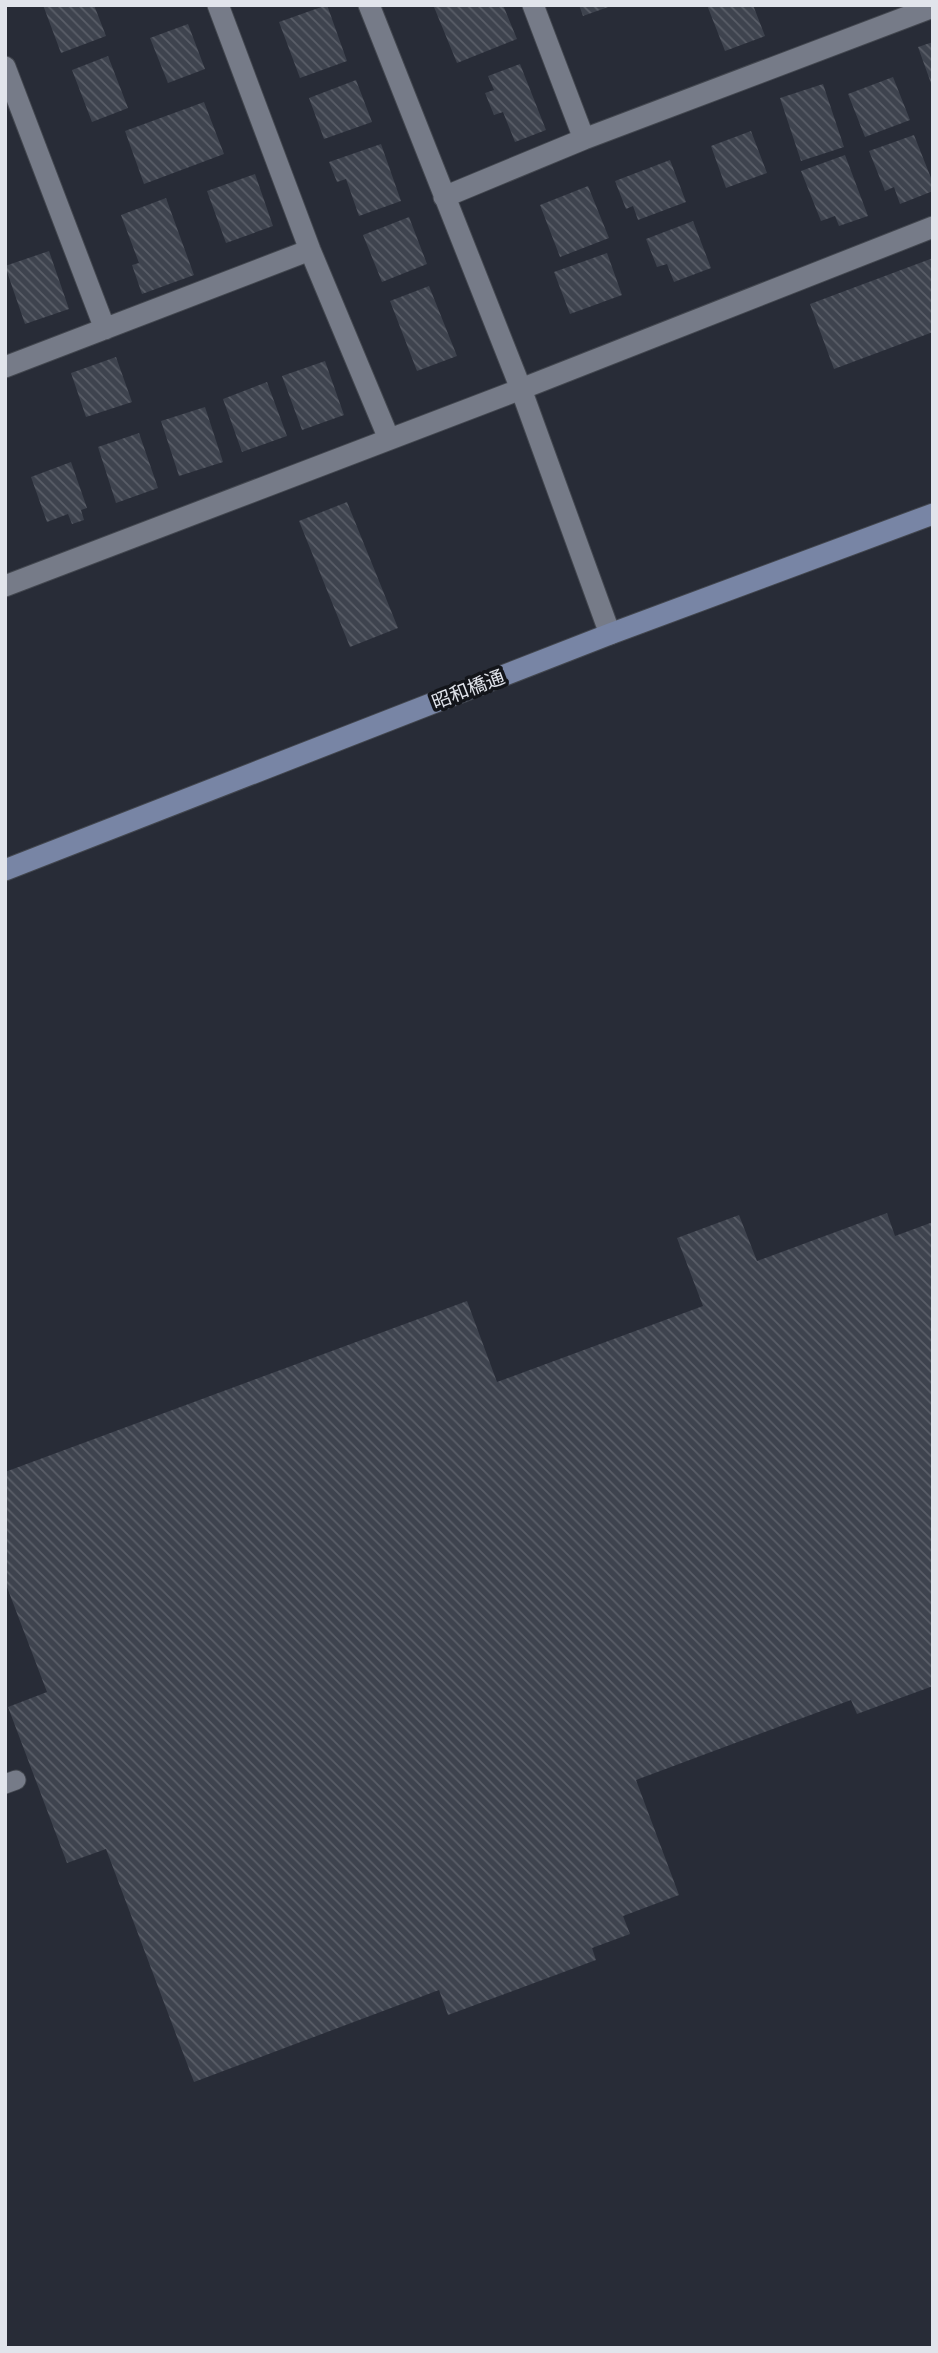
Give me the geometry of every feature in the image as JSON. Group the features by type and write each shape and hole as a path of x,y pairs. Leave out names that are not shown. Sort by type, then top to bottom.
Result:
{"street":[{"path":"218,5 310,250 389,439"},
{"path":"369,5 521,389 610,634"},
{"path":"533,5 584,139"},
{"path":"444,197 584,139 933,7"},
{"path":"5,67 105,329"},
{"path":"5,586 521,389 933,227"},
{"path":"5,367 310,250"},
{"name":"昭和橋通","path":"5,870 610,634 933,514"}],"building":[{"path":"43,5 94,5 106,36 61,53"},
{"path":"327,5 347,61 300,78 279,22"},
{"path":"503,5 517,39 457,63 434,7"},
{"path":"579,5 611,5 611,6 583,16"},
{"path":"707,5 753,5 765,36 725,51"},
{"path":"188,24 205,69 168,83 150,38"},
{"path":"933,42 933,86 932,86 918,47"},
{"path":"108,56 128,108 92,122 72,70"},
{"path":"520,64 546,130 515,142 503,112 494,115 485,93 494,90 488,76"},
{"path":"893,77 910,120 865,137 848,94"},
{"path":"356,80 372,122 324,139 309,98"},
{"path":"823,84 844,147 801,161 780,98"},
{"path":"204,102 224,154 144,184 125,131"},
{"path":"751,131 767,173 726,188 711,146"},
{"path":"914,135 933,183 933,191 900,204 894,187 885,191 869,151"},
{"path":"381,144 401,201 359,216 346,179 337,182 329,162"},
{"path":"845,155 868,216 839,226 835,216 821,221 801,171"},
{"path":"670,160 686,202 638,220 633,206 626,209 615,181"},
{"path":"255,174 273,226 226,243 207,191"},
{"path":"588,186 609,238 560,257 540,205"},
{"path":"166,198 194,275 142,294 132,265 139,263 121,215"},
{"path":"409,217 427,264 382,282 363,235"},
{"path":"693,221 711,268 674,282 667,264 657,267 646,239"},
{"path":"49,251 69,309 25,324 5,266"},
{"path":"607,253 622,295 570,314 554,272"},
{"path":"933,258 933,332 834,369 810,304"},
{"path":"429,286 457,356 417,371 390,301"},
{"path":"116,357 132,402 86,417 71,373"},
{"path":"325,361 344,415 302,430 282,376"},
{"path":"267,382 287,436 242,452 223,399"},
{"path":"205,407 223,462 179,476 161,421"},
{"path":"139,433 158,488 116,503 98,447"},
{"path":"71,462 87,508 81,510 84,520 72,524 68,514 47,522 31,477"},
{"path":"347,502 398,628 350,647 299,521"},
{"path":"887,1213 895,1236 933,1222 933,1686 857,1714 851,1700 636,1780 679,1895 623,1916 630,1934 592,1948 596,1960 448,2015 439,1990 194,2082 106,1849 67,1863 8,1707 47,1692 5,1582 5,1472 467,1301 497,1382 703,1306 677,1238 739,1215 757,1261"}]}
